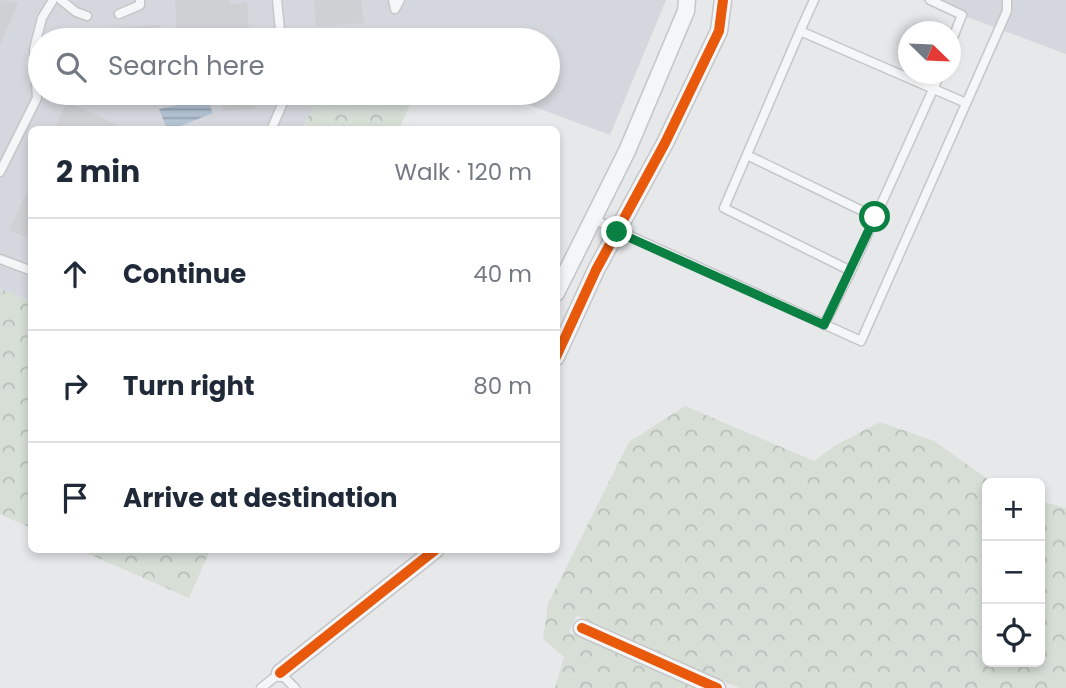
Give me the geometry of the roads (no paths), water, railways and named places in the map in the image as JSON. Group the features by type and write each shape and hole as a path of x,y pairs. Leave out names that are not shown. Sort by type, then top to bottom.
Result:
{"street":[{"path":"560,285 627,151 686,11 687,0"},
{"path":"560,348 596,270 665,143 719,31 723,0"},
{"path":"280,673 429,553"},
{"path":"582,628 717,688"}],"lane":[{"path":"39,28 41,18 53,0"},
{"path":"61,0 76,12 88,16"},
{"path":"119,15 140,5 140,0"},
{"path":"278,0 280,28"},
{"path":"393,0 395,9 400,0"},
{"path":"814,0 724,208 851,271"},
{"path":"930,0 962,15 960,21"},
{"path":"593,219 861,341 1007,11 1007,0"},
{"path":"800,32 966,103"},
{"path":"824,325 936,84"},
{"path":"0,172 34,105"},
{"path":"273,126 282,105"},
{"path":"747,155 875,217"},
{"path":"0,259 28,270"},
{"path":"261,688 280,673 295,688"}],"water":[{"path":"178,105 210,105 213,113 180,126 166,126 159,109"}]}
